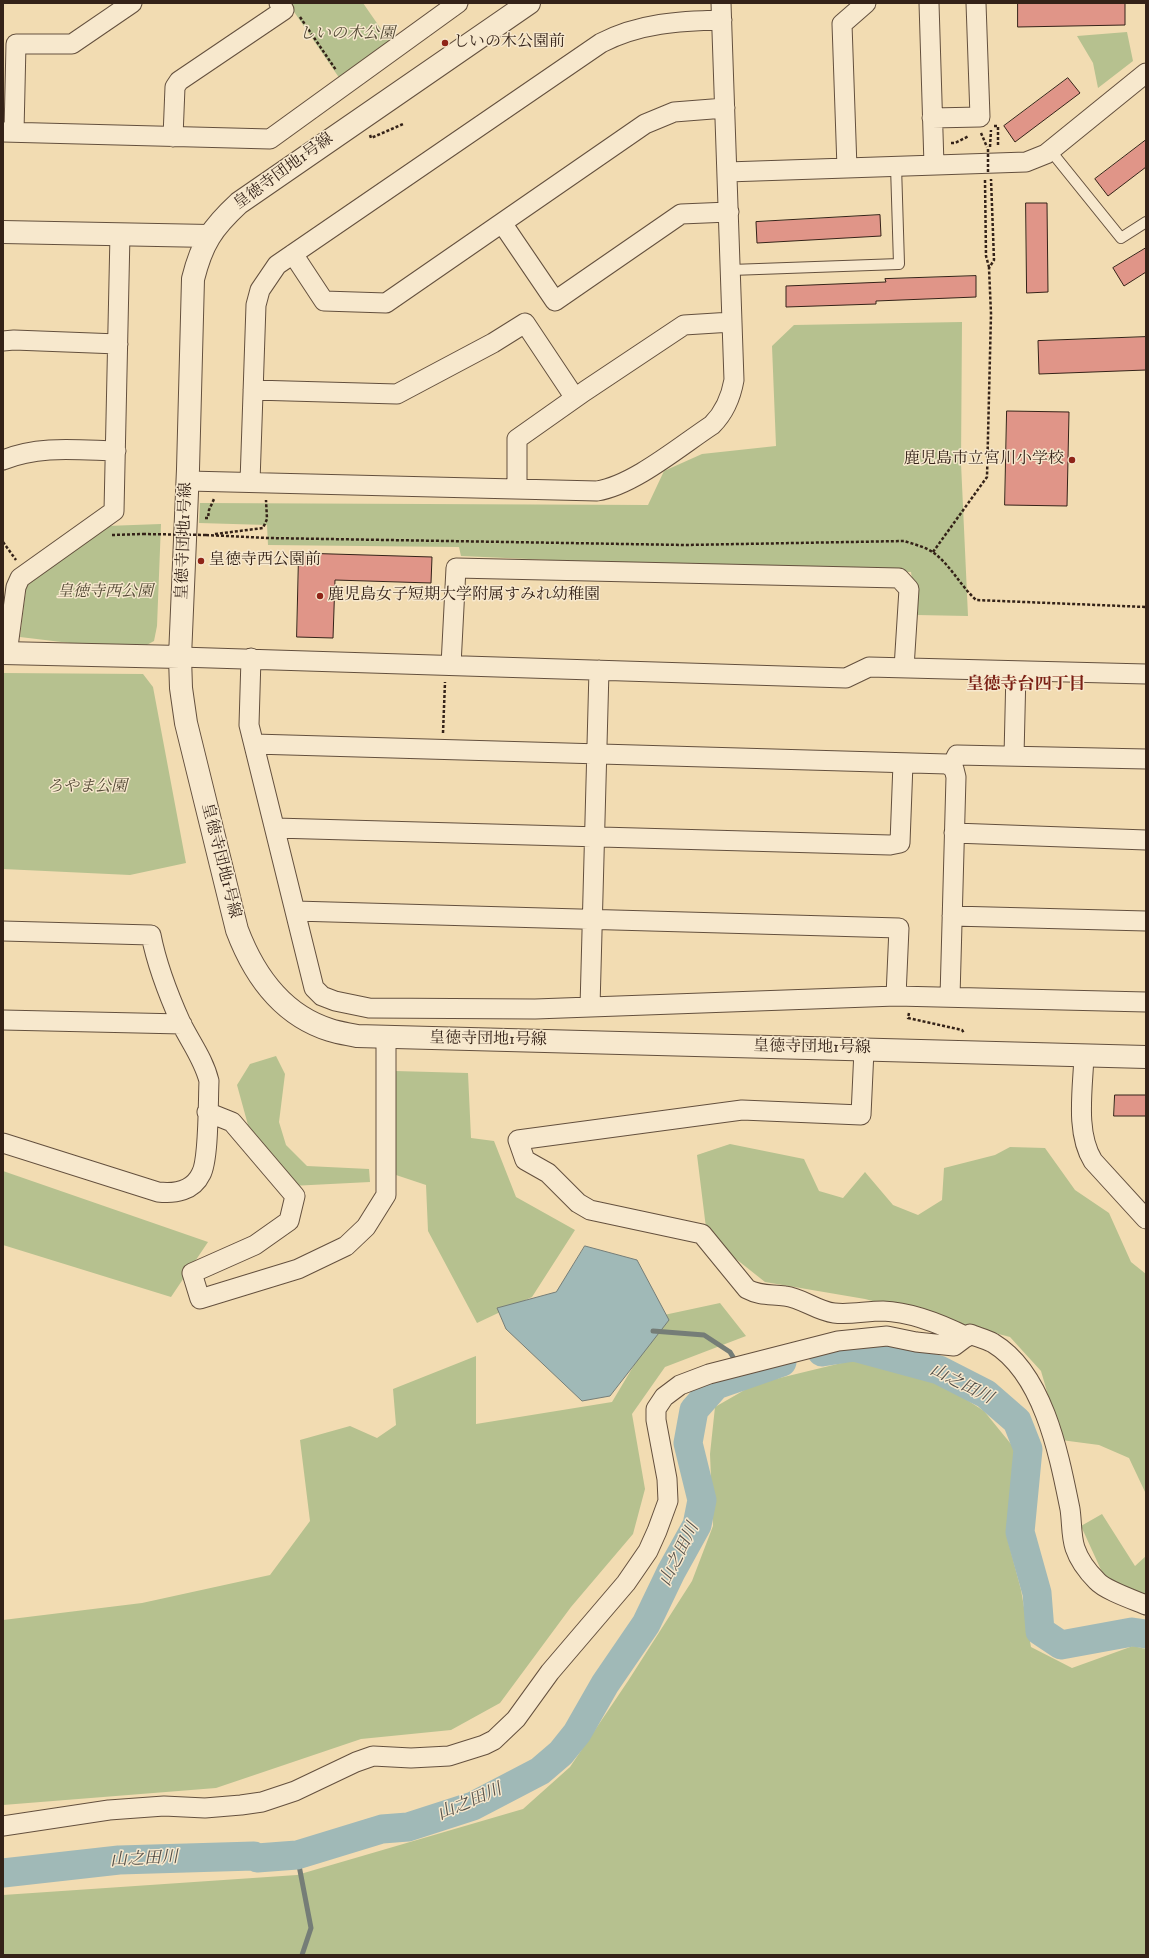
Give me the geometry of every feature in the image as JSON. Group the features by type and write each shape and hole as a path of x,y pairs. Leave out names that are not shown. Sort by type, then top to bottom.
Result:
{"street":[{"path":"132,3 72,44 16,44 9,132 270,139 458,3"},
{"path":"173,137 174,87 179,81 284,10 279,3"},
{"name":"皇徳寺団地1号線","path":"529,3 255,191 226,215 209,236 198,258 193,279 188,480 180,657 181,688 186,723 236,930 247,956 258,974 275,996 292,1011 330,1030 357,1036 386,1038 1146,1056"},
{"path":"847,168 842,24 866,3"},
{"path":"928,3 934,165"},
{"path":"932,118 980,117 976,3"},
{"path":"188,480 250,482 597,491 608,489 640,473 712,425 722,416 733,386 731,270 721,11 634,29 601,43 277,265 260,290 256,305 250,482"},
{"path":"727,172 1026,162 1035,159 1050,150 1146,73"},
{"path":"293,254 324,301 386,303 645,124 674,112 725,108"},
{"path":"502,223 555,301 681,214 728,212"},
{"path":"3,232 209,236"},
{"path":"120,234 114,511 20,578 16,587 5,654 251,658 846,678 869,667 1146,674"},
{"path":"517,489 517,439 684,325 732,322"},
{"path":"253,390 397,394 493,344 525,323 575,398"},
{"path":"3,341 14,340 118,344"},
{"path":"3,460 18,453 39,450 116,451"},
{"path":"448,665 456,568 899,578 909,589 904,668"},
{"path":"251,658 249,725 314,988 322,996 335,1001 369,1008 535,1010 590,1007 903,1001 950,998 1146,1002"},
{"path":"590,1007 599,670"},
{"path":"1014,756 1016,671"},
{"path":"254,744 947,764 954,769 956,777 950,998"},
{"path":"951,767 957,755 1146,759"},
{"path":"275,828 900,844 902,763"},
{"path":"954,833 1146,840"},
{"path":"295,911 899,928 903,1001"},
{"path":"952,916 1146,921"},
{"path":"3,932 151,935 157,964 182,1024 206,1070 209,1081 205,1162 201,1175 182,1192 158,1192 3,1143"},
{"path":"3,1020 182,1024"},
{"path":"207,1112 232,1122 295,1196 289,1221 255,1245 192,1273 200,1300 298,1269 346,1246 366,1227 386,1195 386,1038"},
{"path":"864,1050 861,1115 742,1110 518,1140 525,1160 548,1173 578,1203 590,1210 702,1234 747,1289 755,1294 786,1296 832,1313 846,1314 883,1311 913,1316 940,1324 967,1337"},
{"path":"1084,1055 1082,1124 1083,1140 1087,1152 1093,1161 1146,1219"},
{"path":"3,1826 109,1810 164,1806 205,1808 262,1802 295,1791 356,1762 373,1756 411,1758 449,1756 484,1745 494,1740 516,1719 550,1672 626,1583 648,1551 668,1501 667,1479 656,1420 656,1409 664,1396 680,1385 708,1374 838,1341 887,1336 916,1342 954,1346 970,1334 993,1343 1015,1361 1030,1381 1052,1433 1070,1510 1075,1548 1084,1564 1098,1582 1121,1595 1146,1605"}],"lane":[{"path":"1050,150 1122,238 1146,222"},
{"path":"731,270 900,264 896,166"}],"path":[{"path":"299,16 346,84"},
{"path":"371,138 402,124"},
{"path":"991,126 998,126 998,154"},
{"path":"991,133 991,145"},
{"path":"983,134 985,145 988,149 988,172"},
{"path":"932,552 987,477 991,314 989,268 986,256 985,179"},
{"path":"989,268 994,260 992,180"},
{"path":"202,518 208,518 209,510 216,497"},
{"path":"121,534 206,535 263,528 267,519 266,498"},
{"path":"3,542 26,573"},
{"path":"443,749 448,665"},
{"path":"903,1001 908,1018 962,1030 966,1034"}],"green space":[{"name":"しいの木公園","path":"288,3 363,3 390,42 340,79"},
{"path":"1127,32 1133,61 1098,88 1093,63 1077,36"},
{"path":"962,322 961,463 968,616 917,615 911,572 777,570 461,556 459,547 268,545 267,525 199,523 200,503 648,505 664,471 702,454 776,446 772,346 794,325"},
{"name":"皇徳寺西公園","path":"161,524 157,626 154,641 136,651 20,637 26,589 29,580 106,526"},
{"name":"ろやま公園","path":"3,673 143,674 153,687 186,863 130,875 3,869"},
{"path":"276,1056 285,1074 279,1122 286,1145 307,1166 369,1169 370,1182 291,1186 268,1160 248,1125 237,1085 250,1064"},
{"path":"395,1071 468,1073 471,1138 494,1141 516,1197 575,1230 532,1297 477,1323 428,1231 426,1185 390,1173"},
{"path":"730,1144 804,1159 819,1191 843,1198 865,1172 893,1205 918,1215 942,1200 944,1168 995,1155 1010,1147 1045,1148 1075,1190 1109,1213 1131,1262 1146,1274 1146,1494 1129,1458 1099,1445 1061,1440 1041,1371 1010,1337 865,1299 765,1282 707,1236 697,1155"},
{"path":"3,1171 208,1242 171,1297 3,1245"},
{"path":"720,1303 746,1336 665,1367 632,1414 645,1489 633,1534 571,1607 500,1703 451,1730 361,1739 216,1788 3,1805 3,1620 142,1603 270,1575 310,1521 300,1440 350,1426 377,1438 396,1425 393,1389 476,1356 476,1424 612,1402 664,1315"},
{"path":"858,1359 936,1380 984,1411 1015,1449 1006,1533 1021,1590 1031,1647 1072,1668 1133,1646 1146,1649 1146,1955 3,1955 3,1895 297,1875 523,1809 570,1767 628,1681 692,1581 713,1526 710,1454 715,1407 755,1384"},
{"path":"1102,1514 1135,1566 1146,1556 1146,1602 1107,1583 1081,1526"}],"water":[{"path":"585,1246 637,1260 669,1320 610,1396 582,1401 506,1329 497,1308 556,1292"}],"building":[{"path":"1018,3 1125,3 1125,25 1018,27"},
{"path":"1068,78 1080,93 1015,142 1004,126"},
{"path":"1146,140 1146,167 1108,196 1095,179"},
{"path":"1026,203 1047,203 1048,292 1027,293"},
{"path":"880,215 881,236 757,243 756,222"},
{"path":"1146,248 1146,272 1124,286 1113,268"},
{"path":"976,276 976,297 876,301 876,304 786,307 786,286 886,282 885,279"},
{"path":"1146,337 1146,370 1039,374 1038,341"},
{"path":"1007,411 1069,412 1067,506 1005,505"},
{"path":"299,553 432,557 431,583 335,580 333,638 297,637"},
{"path":"1115,1095 1146,1095 1146,1116 1114,1116"}],"waterway":[{"path":"653,1331 704,1335 730,1352 736,1362"},
{"name":"山之田川","path":"822,1352 854,1347 939,1370 986,1394 1017,1421 1028,1449 1020,1532 1037,1593 1040,1631 1061,1645 1132,1632 1146,1634"},
{"name":"山之田川","path":"3,1873 119,1860 254,1856 257,1858 297,1855 382,1829 408,1827 473,1806 540,1771 561,1753 577,1733 605,1684 646,1624 671,1572 697,1525 702,1500 688,1443 694,1410 716,1385 782,1362"},
{"path":"297,1855 311,1928 302,1955"}],"place":[{"name":"しいの木公園前","path":"445,43"},
{"name":"鹿児島市立宮川小学校","path":"1072,460"},
{"name":"皇徳寺西公園前","path":"201,561"},
{"name":"鹿児島女子短期大学附属すみれ幼稚園","path":"320,596"}],"district":[{"name":"皇徳寺台四丁目","path":"1026,685"}]}
